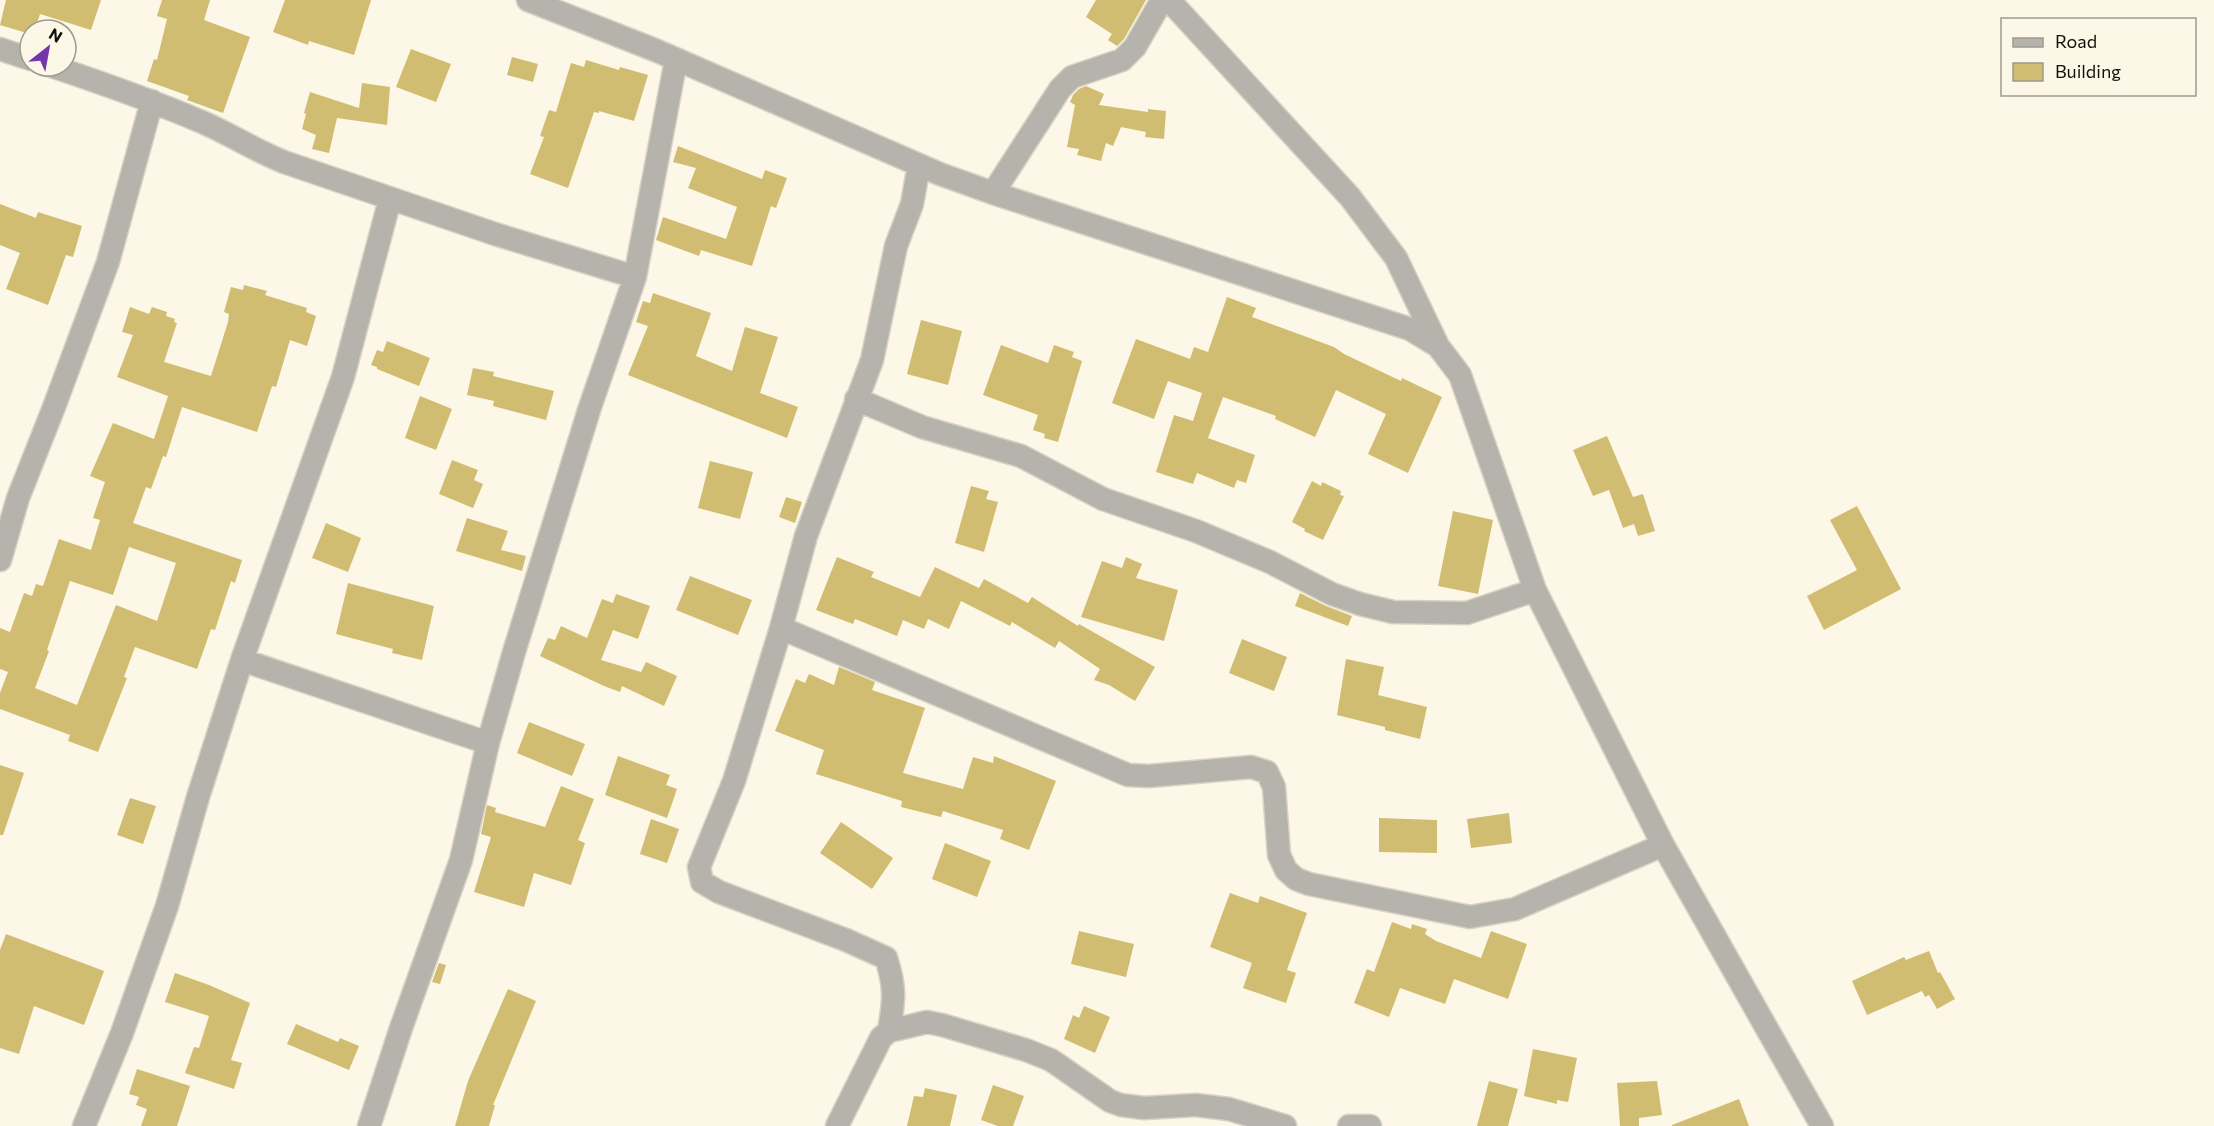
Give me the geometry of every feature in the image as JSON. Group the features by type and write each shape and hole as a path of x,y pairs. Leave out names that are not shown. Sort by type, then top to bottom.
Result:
{"street":[{"path":"528,0 676,60 920,165 993,193 1410,329 1438,346"},
{"path":"993,193 1060,89 1072,77 1122,60 1135,47 1162,0"},
{"path":"1169,0 1350,197 1396,258 1438,346 1460,375 1535,590 1663,845 1822,1126"},
{"path":"0,49 18,55"},
{"path":"369,1126 461,860 488,743 514,652 590,407 635,277 676,60"},
{"path":"78,75 152,101 204,123 261,153 284,162 390,199 635,277"},
{"path":"0,560 18,498 108,262 152,101"},
{"path":"889,1031 895,996 886,958 846,940 719,892 702,882 699,867 734,781 782,628 806,536 872,360 896,246 912,204 920,165"},
{"path":"84,1126 122,1033 167,906 242,660 343,377 390,199"},
{"path":"856,399 922,427 1021,456 1103,499 1196,531 1270,562 1332,594 1360,604 1393,612 1467,612 1535,590"},
{"path":"782,628 1128,775 1149,776 1251,766 1267,772 1274,787 1280,855 1286,870 1296,879 1309,884 1470,916 1515,909 1663,845"},
{"path":"242,660 488,743"},
{"path":"837,1126 880,1038 889,1031 927,1022 1026,1050 1051,1060 1110,1101 1121,1105 1144,1108 1196,1105 1229,1109 1285,1126"},
{"path":"1349,1126 1370,1126"}],"building":[{"path":"6,0 101,0 91,30 78,26 78,18 53,18 40,14 39,18 18,18 18,30 0,25"},
{"path":"162,0 210,0 204,20 250,37 223,113 187,100 189,96 147,81 154,59 157,60 167,19 157,16"},
{"path":"285,0 371,0 354,55 309,41 308,45 273,32"},
{"path":"1096,0 1146,0 1124,39 1117,46 1108,40 1112,34 1086,17"},
{"path":"411,49 451,64 436,102 396,87"},
{"path":"512,57 538,64 533,82 507,75"},
{"path":"586,60 619,70 620,67 648,75 634,121 599,111 599,113 594,112 568,188 530,174 544,137 540,136 549,110 556,112 571,63 584,67"},
{"path":"362,83 390,87 387,125 337,118 329,153 312,149 316,135 302,129 310,92 359,108"},
{"path":"1086,86 1104,94 1099,105 1148,112 1148,109 1166,111 1164,139 1145,137 1146,132 1121,127 1113,146 1106,143 1101,161 1077,155 1079,149 1067,147 1075,105 1070,102 1079,89"},
{"path":"678,146 762,179 765,170 787,178 776,208 771,206 752,266 701,250 699,256 656,240 663,217 726,239 737,207 688,188 696,168 673,162"},
{"path":"0,204 36,218 38,212 82,226 73,257 66,255 48,305 6,289 20,253 0,245"},
{"path":"244,285 267,291 265,295 307,308 306,312 316,316 307,346 290,340 276,387 272,386 257,432 182,407 166,457 163,456 151,489 146,487 133,523 242,560 235,583 231,581 215,630 211,629 197,669 135,647 124,677 127,678 98,752 68,741 70,735 0,709 0,693 8,672 0,669 0,628 10,632 24,593 32,596 36,584 43,586 59,539 91,550 100,520 93,518 105,482 90,476 113,423 154,439 168,396 117,377 133,335 122,332 130,307 149,314 152,307 167,312 166,316 175,319 174,322 177,323 164,362 211,376 228,322 229,314 224,312 231,287 243,290","holes":["129,547 176,563 157,621 116,605 77,705 35,688 49,651 47,650 70,581 113,595"]},
{"path":"653,293 711,313 696,356 732,371 745,327 778,337 760,393 798,407 787,438 628,375 648,326 636,322 643,301 650,303"},
{"path":"1227,297 1256,308 1252,317 1334,347 1401,381 1402,378 1442,397 1408,473 1368,454 1386,414 1336,390 1315,437 1275,419 1276,416 1223,397 1208,438 1255,455 1246,483 1237,480 1234,488 1197,473 1193,484 1156,472 1174,415 1193,421 1202,393 1168,381 1154,419 1112,403 1136,339 1190,359 1194,347 1208,352"},
{"path":"921,320 962,331 948,385 907,374"},
{"path":"387,341 430,358 419,386 371,365 377,350 383,352"},
{"path":"1001,345 1048,363 1054,345 1074,352 1072,357 1082,361 1058,442 1044,438 1045,434 1033,430 1038,415 983,395"},
{"path":"473,368 494,372 493,376 554,391 546,420 493,406 494,401 467,395"},
{"path":"420,396 452,409 436,450 405,438"},
{"path":"1607,436 1633,497 1643,494 1655,531 1638,536 1634,524 1623,528 1609,490 1593,496 1573,450"},
{"path":"452,460 478,470 474,480 483,484 473,508 439,494"},
{"path":"710,461 753,472 740,519 698,508"},
{"path":"1312,481 1321,486 1322,482 1341,491 1340,495 1344,496 1323,540 1292,522"},
{"path":"971,486 989,491 986,499 998,502 984,552 955,543"},
{"path":"786,497 802,502 795,523 779,517"},
{"path":"1857,506 1901,589 1824,630 1807,596 1857,570 1830,520"},
{"path":"1453,511 1493,520 1478,594 1438,586"},
{"path":"467,518 508,531 501,550 526,556 522,571 456,551"},
{"path":"326,523 361,538 348,572 312,558"},
{"path":"837,557 874,572 871,577 920,597 935,567 979,588 984,579 1028,603 1032,597 1078,626 1079,624 1155,667 1135,701 1109,685 1094,680 1100,669 1059,641 1055,648 1012,622 1010,626 961,601 949,629 928,619 924,629 903,620 897,636 855,619 853,624 816,610"},
{"path":"1126,557 1142,564 1136,578 1178,590 1164,641 1081,617 1102,561 1122,568"},
{"path":"690,576 752,600 738,635 676,610"},
{"path":"348,583 434,606 422,660 392,653 393,649 336,634"},
{"path":"1300,593 1352,616 1348,626 1295,606"},
{"path":"616,594 650,606 638,639 613,630 601,660 641,672 646,662 677,676 664,706 622,686 620,692 604,686 540,656 548,638 555,640 561,626 587,638 602,599 613,603"},
{"path":"1242,639 1287,657 1274,691 1229,673"},
{"path":"1346,659 1384,667 1378,695 1427,707 1420,739 1385,730 1385,727 1337,715"},
{"path":"839,667 875,682 872,690 925,708 903,773 963,789 973,757 993,763 994,756 1056,781 1029,850 1000,839 1003,830 943,811 941,817 901,807 902,801 816,774 824,750 775,731 796,679 805,683 809,674 834,685"},
{"path":"529,722 585,744 572,776 517,753"},
{"path":"618,756 670,775 666,785 677,789 667,818 605,795"},
{"path":"0,765 24,773 3,835 0,835"},
{"path":"561,786 594,799 578,840 585,843 571,885 534,873 524,907 474,892 491,837 481,834 487,805 496,808 495,812 545,827"},
{"path":"130,798 156,806 143,844 117,835"},
{"path":"1509,813 1512,843 1471,848 1467,819"},
{"path":"1379,818 1437,820 1437,853 1379,852"},
{"path":"651,819 679,829 667,863 640,854"},
{"path":"841,822 893,858 872,889 820,853"},
{"path":"945,843 991,861 977,897 932,879"},
{"path":"1230,893 1258,903 1260,896 1307,913 1287,970 1296,973 1286,1003 1243,988 1252,963 1210,947"},
{"path":"1392,922 1411,929 1412,924 1427,929 1425,934 1436,941 1481,958 1491,931 1527,944 1508,999 1454,979 1445,1004 1400,988 1389,1017 1354,1003 1367,969 1374,972"},
{"path":"1079,931 1134,944 1126,977 1071,964"},
{"path":"6,934 104,971 84,1025 34,1006 19,1054 0,1048 0,950"},
{"path":"1929,951 1938,973 1940,972 1955,999 1937,1009 1929,995 1925,997 1922,991 1867,1015 1852,981 1904,957 1906,960"},
{"path":"439,963 446,965 440,984 432,982"},
{"path":"175,973 250,1003 231,1060 242,1063 234,1089 185,1073 194,1047 199,1048 209,1016 165,1002"},
{"path":"508,989 536,1001 493,1105 495,1105 489,1126 455,1126 468,1081"},
{"path":"1084,1006 1110,1017 1095,1053 1064,1039 1073,1015 1079,1018"},
{"path":"296,1024 338,1042 340,1038 359,1046 349,1070 287,1044"},
{"path":"1533,1049 1577,1058 1568,1102 1557,1100 1557,1104 1524,1096"},
{"path":"137,1069 190,1086 177,1126 141,1126 147,1109 136,1105 139,1097 129,1094"},
{"path":"1489,1081 1518,1089 1508,1126 1477,1126"},
{"path":"1657,1081 1662,1115 1639,1118 1639,1126 1620,1126 1617,1083"},
{"path":"993,1085 1024,1096 1013,1126 998,1126 981,1120"},
{"path":"925,1088 957,1095 950,1126 907,1126 914,1096 923,1097"},
{"path":"1739,1099 1749,1126 1672,1126 1672,1125"}]}
